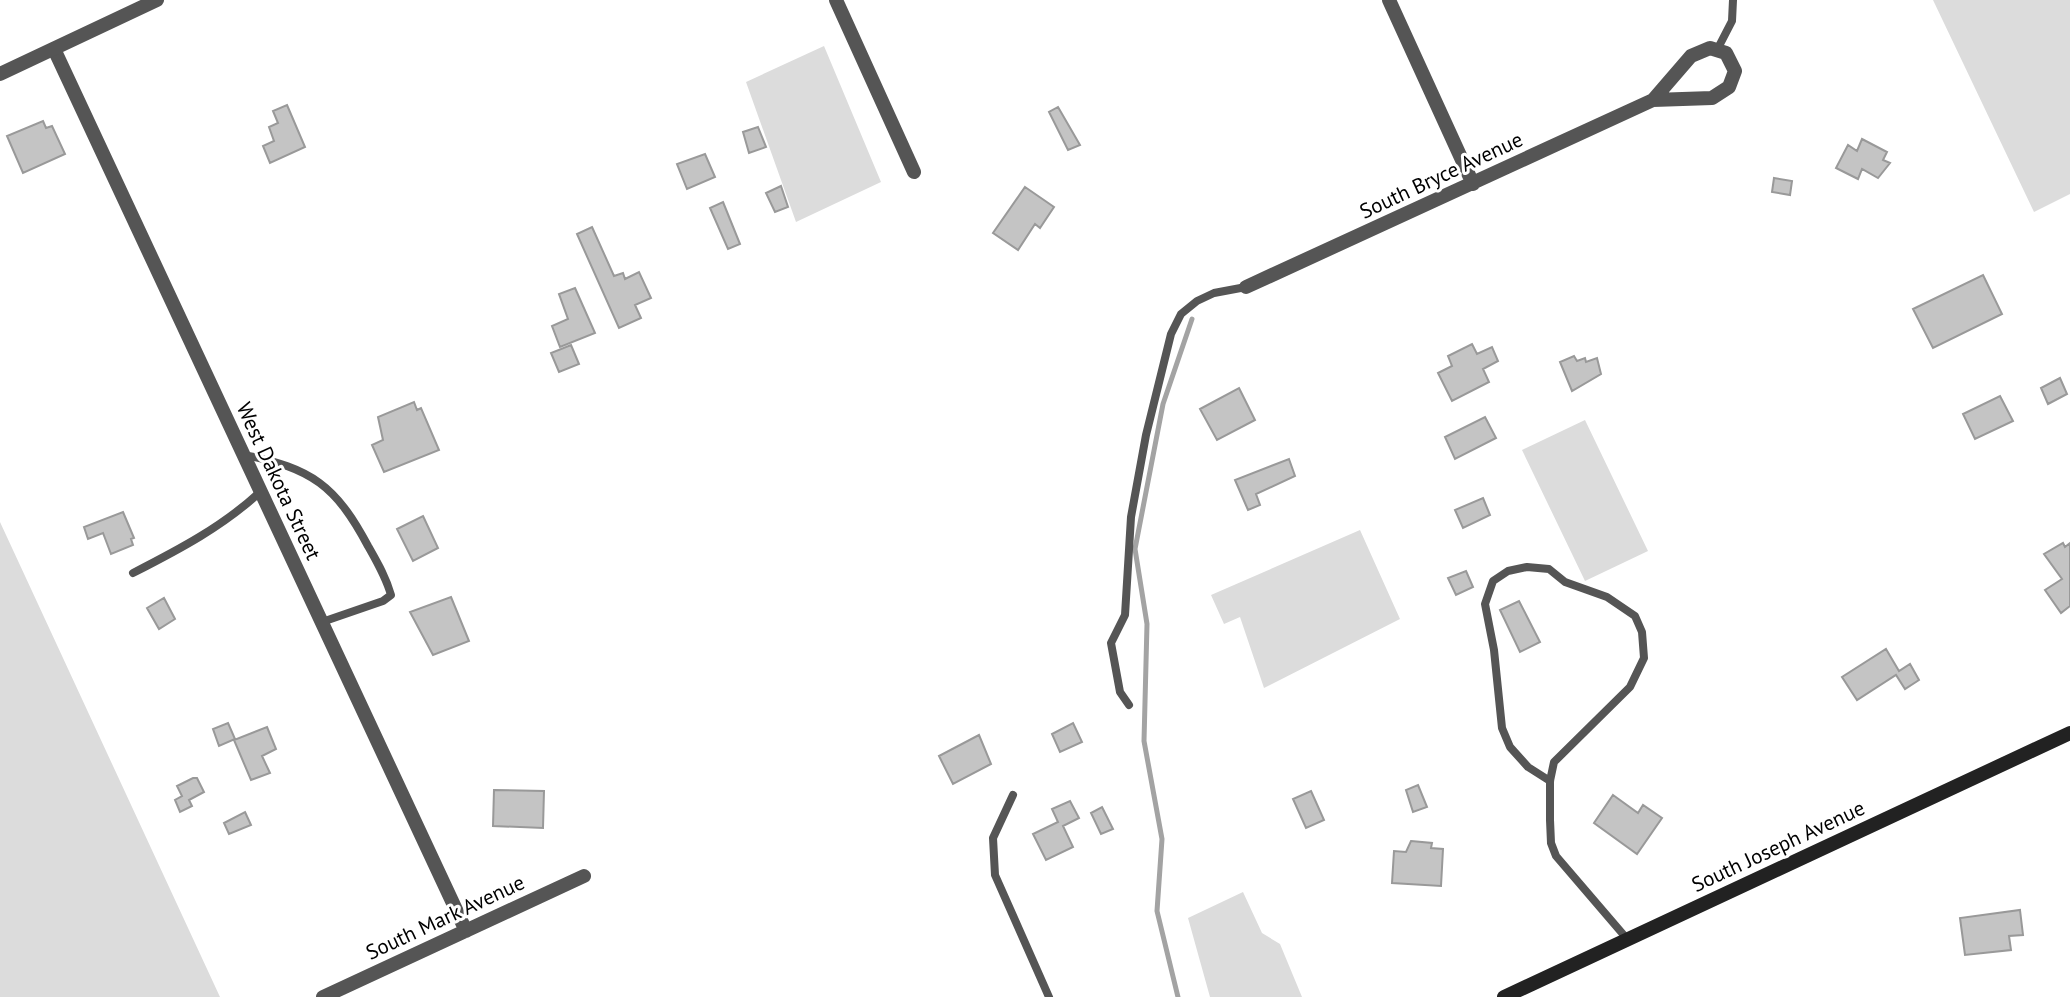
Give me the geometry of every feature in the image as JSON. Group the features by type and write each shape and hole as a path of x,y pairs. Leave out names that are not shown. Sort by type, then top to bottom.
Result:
{"main road":[{"name":"South Joseph Avenue","path":"1504,997 2070,733"}],"street":[{"path":"0,74 157,0"},
{"path":"836,0 914,172"},
{"path":"1389,0 1473,184"},
{"name":"South Bryce Avenue","path":"1247,287 1653,100 1712,98 1729,87 1735,71 1726,53 1710,48 1691,56 1653,100"},
{"name":"West Dakota Street","path":"54,49 467,931"},
{"name":"South Mark Avenue","path":"323,997 584,876"}],"lane":[{"path":"1717,50 1732,21 1732,0"},
{"path":"1129,705 1120,692 1111,643 1125,615 1131,517 1146,435 1171,334 1181,314 1197,301 1214,293 1247,287"},
{"path":"244,455 278,462 326,485 349,509 386,579 390,595 383,601 322,622"},
{"path":"133,573 209,531 243,508 261,491"},
{"path":"1550,781 1528,767 1510,747 1502,728 1494,650 1485,604 1493,581 1508,571 1527,567 1549,569 1565,582 1607,597 1635,616 1642,632 1644,657 1630,687 1602,718 1554,762 1550,781 1551,844 1556,856 1628,940"},
{"path":"1013,795 993,838 995,875 1049,997"}],"shaded area":[{"path":"1933,0 2070,0 2070,194 2034,212"},
{"path":"824,46 881,182 796,222 746,82"},
{"path":"1585,420 1648,551 1585,581 1522,450"},
{"path":"0,522 220,997 0,997"},
{"path":"1360,530 1400,619 1264,688 1240,617 1224,624 1211,595"},
{"path":"1243,892 1262,933 1280,944 1302,997 1210,997 1188,918"}],"building":[{"path":"287,105 305,147 270,163 263,146 274,141 269,127 278,123 273,111"},
{"path":"1058,107 1080,145 1068,150 1049,112"},
{"path":"43,121 46,128 52,126 65,154 23,173 7,136"},
{"path":"758,127 766,147 749,153 743,132"},
{"path":"1862,139 1887,152 1883,160 1890,163 1878,178 1862,169 1858,179 1836,168 1848,145 1857,151"},
{"path":"705,154 715,177 687,189 677,164"},
{"path":"1774,178 1792,181 1790,195 1772,192"},
{"path":"781,186 788,207 775,212 766,193"},
{"path":"1025,187 1054,207 1040,228 1035,224 1018,250 993,233"},
{"path":"723,202 740,244 728,249 710,208"},
{"path":"592,227 614,276 623,273 625,279 639,272 651,298 635,305 641,318 619,328 577,234"},
{"path":"1983,275 2002,314 1933,348 1913,309"},
{"path":"575,288 595,333 560,347 552,326 568,319 559,294"},
{"path":"1472,344 1477,354 1492,347 1498,361 1483,369 1489,382 1452,401 1438,373 1452,366 1448,356"},
{"path":"571,345 579,364 559,372 551,353"},
{"path":"1574,356 1577,361 1585,358 1586,362 1597,358 1601,374 1572,391 1560,362"},
{"path":"2060,378 2067,394 2048,404 2041,388"},
{"path":"1239,388 1255,420 1217,440 1200,409"},
{"path":"2000,396 2013,421 1975,439 1963,414"},
{"path":"414,402 417,410 421,408 439,450 384,472 372,445 383,440 378,417"},
{"path":"1485,417 1496,438 1455,459 1445,437"},
{"path":"1289,459 1295,476 1256,494 1260,505 1248,510 1235,480"},
{"path":"1483,498 1490,515 1463,528 1455,510"},
{"path":"123,512 134,538 131,539 133,545 111,554 103,533 88,539 84,527"},
{"path":"423,516 438,548 413,561 397,529"},
{"path":"2063,543 2065,547 2070,543 2070,606 2061,613 2045,590 2062,579 2044,554"},
{"path":"1466,571 1473,587 1456,595 1448,578"},
{"path":"451,597 469,641 433,655 410,612"},
{"path":"164,598 175,619 159,629 147,608"},
{"path":"1519,601 1540,642 1520,652 1500,610"},
{"path":"1886,649 1899,671 1910,664 1919,680 1905,689 1896,675 1857,700 1842,677"},
{"path":"228,723 235,739 219,746 213,729"},
{"path":"1073,723 1082,742 1060,752 1052,734"},
{"path":"267,727 276,749 262,756 270,773 251,780 234,740"},
{"path":"979,735 991,764 953,784 939,756"},
{"path":"197,778 204,792 189,800 192,806 180,812 175,800 182,796 177,786"},
{"path":"1418,785 1427,807 1413,812 1406,790"},
{"path":"494,790 544,791 543,828 493,826"},
{"path":"1311,791 1324,820 1306,828 1293,799"},
{"path":"1613,795 1638,813 1643,805 1662,818 1637,854 1594,823"},
{"path":"1070,801 1079,818 1063,826 1073,847 1046,860 1033,834 1058,822 1052,809"},
{"path":"1102,807 1113,829 1101,834 1091,813"},
{"path":"245,812 251,825 229,834 224,823"},
{"path":"1411,841 1432,843 1431,848 1443,849 1441,886 1392,883 1394,851 1406,852"},
{"path":"2020,910 2023,935 2009,936 2011,950 1965,955 1960,918"}],"waterway":[{"path":"1178,997 1157,911 1162,839 1144,741 1147,624 1135,549 1163,404 1192,319"}]}
